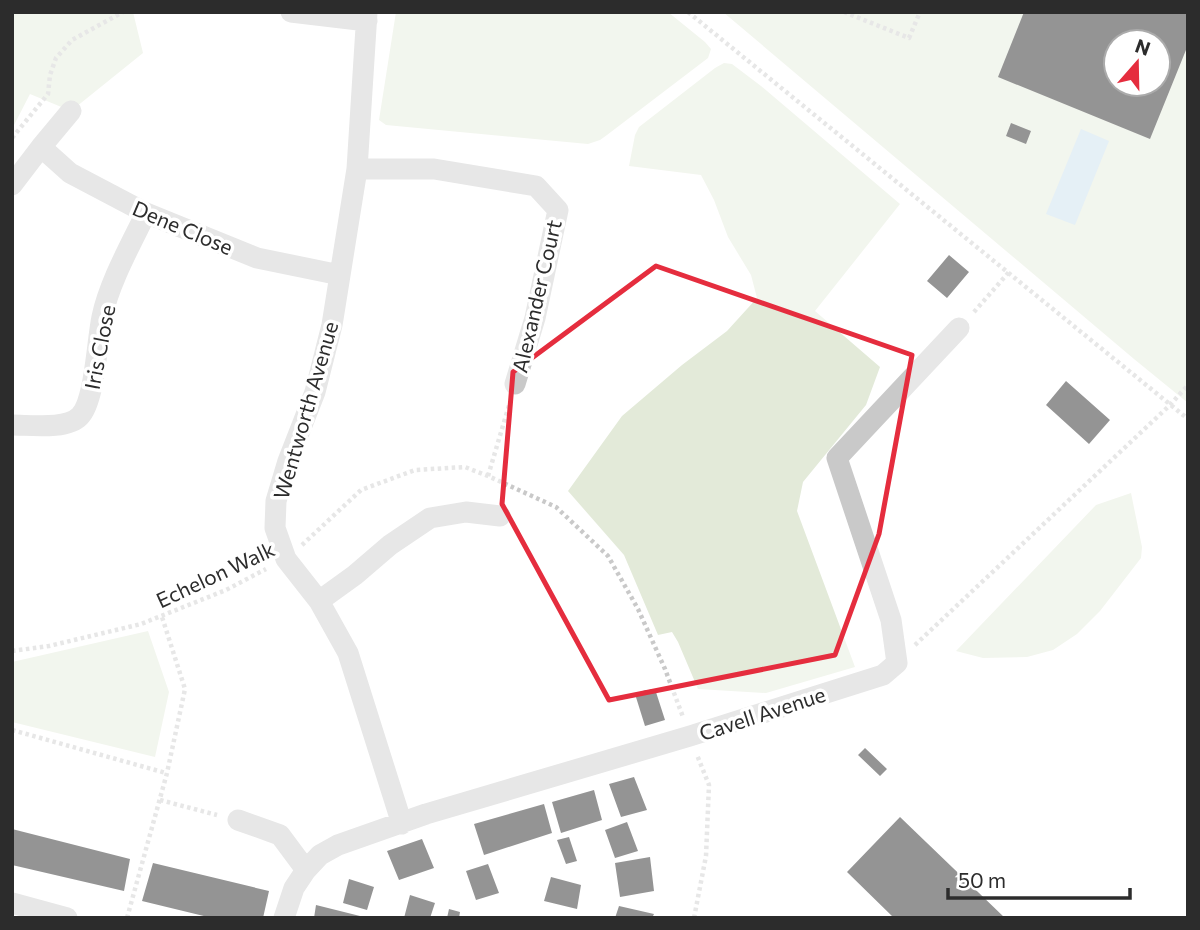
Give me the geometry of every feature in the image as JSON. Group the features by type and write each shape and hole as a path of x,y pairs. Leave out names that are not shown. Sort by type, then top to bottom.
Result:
{"street":[{"path":"290,12 367,17"},
{"name":"Wentworth Avenue","path":"367,17 357,169 332,325 315,392 288,461 276,501 275,528 286,559 319,601 348,653 402,824"},
{"path":"12,185 71,111"},
{"name":"Dene Close","path":"41,147 70,173 146,213 257,258 340,275"},
{"name":"Alexander Court","path":"357,169 434,169 536,186 558,211 535,317 515,384"},
{"name":"Iris Close","path":"12,425 68,424 81,416 88,401 102,316 119,270 146,213"},
{"path":"897,663 891,620 837,457 959,328"},
{"path":"319,601 390,545 430,518 466,512 500,516"},
{"name":"Cavell Avenue","path":"284,918 294,888 306,870 320,855 338,845 426,814 690,736 883,675 897,663"},
{"path":"238,820 280,835 306,870"},
{"path":"12,903 67,918"}],"path":[{"path":"12,138 48,94 50,75 57,58 72,40 123,12"},
{"path":"688,12 1188,419"},
{"path":"845,12 909,38 920,12"},
{"path":"959,328 1009,272"},
{"path":"488,475 515,384"},
{"path":"897,663 1188,385"},
{"name":"Echelon Walk","path":"12,651 50,646 141,624 226,590 286,559 361,491 415,470 465,467 488,475 556,508 608,556 638,609 665,669 709,785 706,856 694,918"},
{"path":"127,918 167,773 185,689 162,617"},
{"path":"12,730 167,773"},
{"path":"160,800 238,820"}],"highlighted area":[{"path":"656,266 912,355 879,534 835,655 609,700 502,504 513,372"}],"green space":[{"path":"12,12 133,12 143,53 71,111 30,94 12,129"},
{"path":"396,12 668,12 711,49 708,58 607,135 588,144 386,125 379,120"},
{"path":"723,12 1188,12 1188,403 1134,359"},
{"path":"724,63 732,64 761,86 900,204 815,311 880,367 866,405 803,482 797,511 855,667 766,693 698,689 672,632 658,635 624,555 568,491 622,416 727,331 757,298 751,275 728,237 701,175 629,166 639,127"},
{"path":"1131,493 1142,547 1141,558 1100,611 1077,634 1053,650 1027,657 983,658 956,651 1096,505"},
{"path":"148,631 169,692 155,757 12,722 12,662"}],"water":[{"path":"1081,129 1109,141 1075,225 1046,214"}],"building":[{"path":"1024,12 1188,12 1188,45 1172,85 1172,28 1102,28 1102,98 1167,98 1150,139 998,77"},
{"path":"1011,123 1031,131 1026,144 1006,136"},
{"path":"949,255 969,272 947,298 927,281"},
{"path":"1066,381 1110,420 1089,444 1046,405"},
{"path":"655,689 665,720 645,726 635,694"},
{"path":"865,748 887,769 880,776 858,755"},
{"path":"634,777 647,810 621,817 609,784"},
{"path":"594,790 602,820 561,833 552,802"},
{"path":"544,804 552,833 484,855 474,824"},
{"path":"900,817 1005,918 894,918 847,872"},
{"path":"627,822 638,851 615,858 605,830"},
{"path":"12,829 130,859 124,891 12,865"},
{"path":"569,837 577,861 566,864 557,840"},
{"path":"422,839 434,868 399,880 387,851"},
{"path":"650,857 654,891 620,897 615,863"},
{"path":"153,863 269,891 263,918 212,918 142,901"},
{"path":"488,864 499,893 476,900 466,871"},
{"path":"551,877 581,885 577,909 544,901"},
{"path":"349,879 374,887 367,910 343,903"},
{"path":"410,895 435,903 430,918 404,918"},
{"path":"316,905 364,917 364,918 314,918"},
{"path":"619,906 654,914 652,918 615,918"},
{"path":"449,909 460,912 459,918 447,918"}]}
